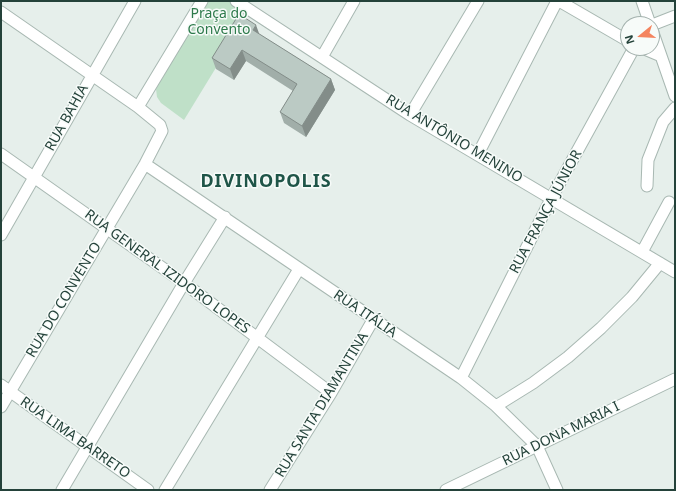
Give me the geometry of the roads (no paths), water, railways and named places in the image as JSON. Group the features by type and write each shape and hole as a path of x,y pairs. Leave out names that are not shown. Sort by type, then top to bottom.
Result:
{"street":[{"name":"RUA BAHIA","path":"1,235 135,1"},
{"path":"1,12 91,76 138,107 202,1"},
{"path":"322,57 354,1"},
{"path":"410,114 478,1"},
{"path":"478,154 558,1 620,36"},
{"path":"642,1 648,16"},
{"name":"RUA ANTÔNIO MENINO","path":"238,2 410,114 552,197 675,272"},
{"path":"660,22 675,16"},
{"path":"660,53 675,95"},
{"name":"RUA FRANÇA JÚNIOR","path":"461,378 552,197 630,56"},
{"name":"RUA DO CONVENTO","path":"1,407 5,388 107,228 162,134 160,124 138,107"},
{"path":"647,186 648,160 663,122 675,108"},
{"name":"RUA GENERAL IZIDORO LOPES","path":"1,154 184,283 258,337 330,393"},
{"name":"RUA ITÁLIA","path":"145,164 225,217 373,320 461,378 496,406 537,446 557,490"},
{"path":"642,252 670,202"},
{"path":"62,490 184,283 225,217"},
{"path":"496,406 568,357 596,333 632,297 660,263"},
{"path":"165,490 299,269"},
{"name":"RUA SANTA DIAMANTINA","path":"270,490 373,320"},
{"name":"RUA DONA MARIA I","path":"446,490 675,379"},
{"name":"RUA LIMA BARRETO","path":"5,388 148,490"}],"district":[{"name":"DIVINOPOLIS","path":"266,182"}],"park label":[{"name":"Praça do Convento","path":"219,22"}]}
